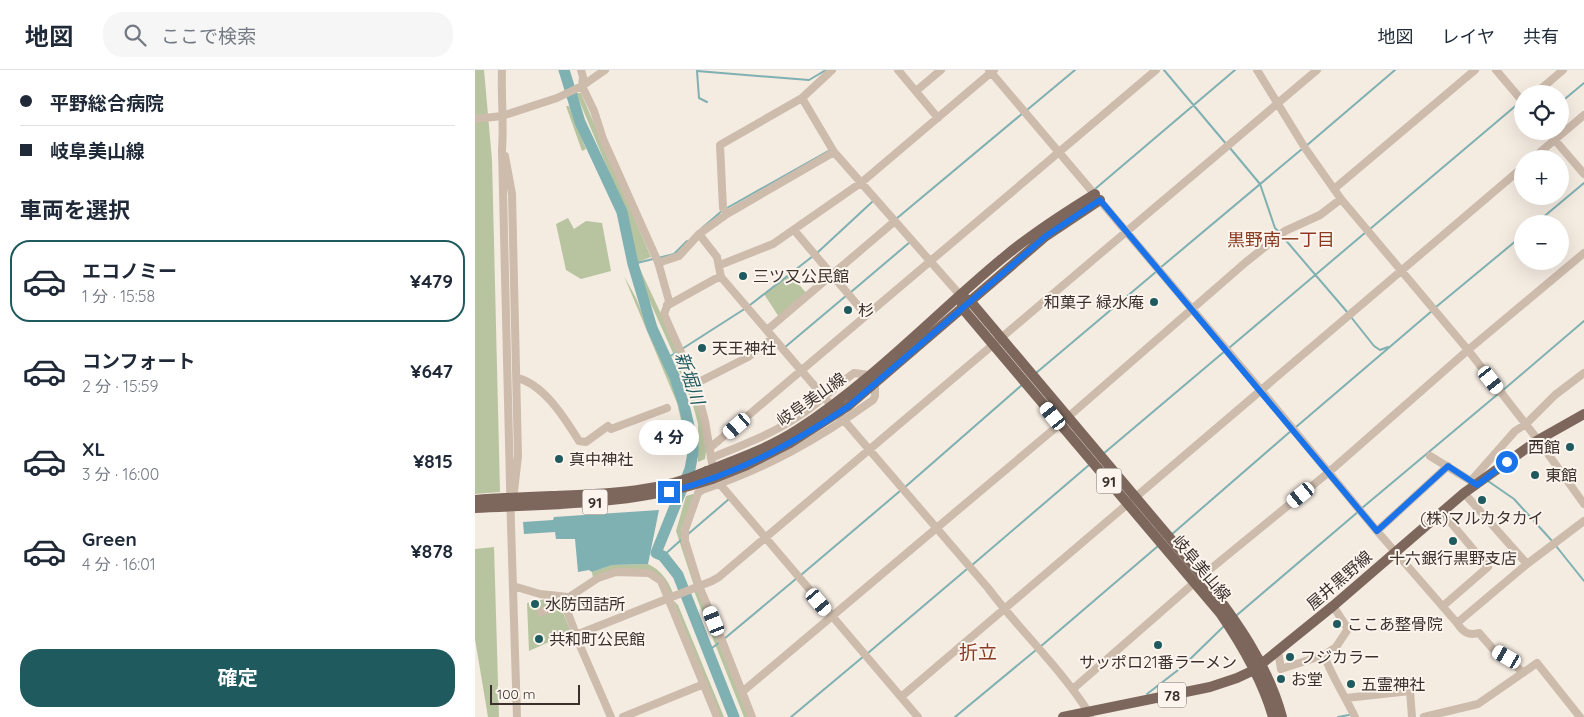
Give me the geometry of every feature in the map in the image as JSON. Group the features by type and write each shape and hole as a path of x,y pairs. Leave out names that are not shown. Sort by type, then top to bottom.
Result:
{"main road":[{"name":"岐阜美山線","path":"872,380 960,295 1006,256 1060,215 1098,197"},
{"name":"岐阜美山線","path":"475,508 600,502 669,492 770,445 835,409 967,306 1012,264 1098,197"},
{"name":"岐阜美山線","path":"960,295 967,306 1198,579 1257,667"},
{"name":"屋井黒野線","path":"1257,667 1333,606 1474,483 1538,440 1584,414"},
{"name":"岐阜美山線","path":"475,500 604,494 676,482 713,473"},
{"name":"78","path":"1063,717 1089,715 1210,687 1237,678 1257,667"},
{"path":"1257,667 1273,717"},
{"path":"1257,667 1273,692 1282,717"}],"street":[{"path":"502,70 499,116 504,125 502,150 517,717"},
{"path":"581,70 583,77 580,87 594,111 603,139 658,264 669,301 664,314 695,384 711,448 713,473 831,616 918,717"},
{"path":"475,119 499,116 557,98 580,87 605,70"},
{"path":"727,214 723,208 720,145 802,98 832,70"},
{"path":"898,70 938,118"},
{"path":"916,92 941,70"},
{"path":"711,448 1156,70"},
{"path":"1257,70 1305,148 1334,190 1468,350 1526,424 1584,504"},
{"path":"576,635 698,587 719,576 1317,70"},
{"path":"1334,190 1475,70"},
{"path":"1495,70 1514,92"},
{"path":"1546,85 1563,70"},
{"path":"719,264 773,244 862,182 991,71 1260,389 1377,531 1443,606 1462,632 1470,634 1479,633 1493,649 1507,657 1523,673"},
{"path":"802,98 834,152 960,295"},
{"path":"1569,128 1584,115"},
{"path":"1543,150 1555,140 1584,174"},
{"path":"502,150 506,159 513,194 518,456 514,493"},
{"path":"658,264 679,256 699,234 727,214 834,152"},
{"path":"901,697 1003,608 1514,175"},
{"path":"742,692 937,529 1064,421 1191,309 1285,231 1320,215 1341,199"},
{"path":"767,330 895,221"},
{"path":"794,230 866,315"},
{"path":"699,234 713,252 719,264 721,277 1003,608 1074,688 1089,715"},
{"path":"1074,688 1198,579 1329,472 1468,350 1584,253"},
{"path":"667,304 671,304 721,277"},
{"path":"695,384 748,357 773,338"},
{"path":"1430,456 1474,483 1515,431 1526,424 1555,395 1584,373"},
{"path":"517,378 524,380 551,402 579,441 586,442 608,426 611,429 667,408"},
{"path":"752,717 719,633 698,587 685,541 685,530 698,493 713,473 798,417 873,400 875,396 872,380"},
{"path":"713,473 775,460 835,409"},
{"path":"1377,531 1448,466"},
{"path":"1464,493 1527,564"},
{"path":"1442,512 1488,567 1443,606"},
{"path":"1457,623 1527,564 1584,521"},
{"path":"541,612 598,578 616,572 649,573 661,580 670,597 717,717"},
{"path":"513,586 540,594 566,598"},
{"path":"566,598 576,635 611,717"},
{"path":"1278,651 1281,669 1324,655 1336,647 1348,629 1333,606"},
{"path":"1324,655 1331,673 1355,717"},
{"path":"1424,717 1478,704 1537,663 1580,717"},
{"path":"623,717 704,684"},
{"path":"1346,698 1410,691 1412,717"}],"green space":[{"path":"475,70 484,70 492,160 500,492 475,494"},
{"path":"576,93 581,93 651,257 638,262 635,259 629,220"},
{"path":"566,106 569,106 586,149 582,151"},
{"path":"568,218 574,229 586,221 602,223 611,271 581,279 566,270 556,224"},
{"path":"639,267 678,350 673,353 642,284 637,270"},
{"path":"790,274 808,295 779,317 764,294"},
{"path":"624,276 636,298 681,407 686,442 677,403"},
{"path":"678,353 696,397 703,424 704,439 707,446 705,459 698,462 698,424 693,405 673,356"},
{"path":"693,494 693,501 681,529 696,584 694,586 676,531 686,496"},
{"path":"494,547 499,717 488,717 475,639 475,549"},
{"path":"648,564 657,569 669,584 673,593 670,594 651,571 593,578 592,572 612,565"},
{"path":"696,590 749,717 744,717 694,591"},
{"path":"546,599 551,613 561,608 571,632 529,651 527,603"},
{"path":"673,600 678,605 724,717 719,717"}],"water":[{"path":"659,510 648,564 612,565 592,572 589,570 578,572 575,539 556,539 555,532 524,534 523,522 553,520 554,517"}],"waterway":[{"name":"新堀川","path":"564,70 580,122 622,212 633,264 652,328 675,378 693,443 690,469 656,553 663,556 678,575 734,717"},
{"path":"707,102 699,98 697,71 809,80 826,70"},
{"path":"1027,110 1075,70"},
{"path":"1164,70 1227,145"},
{"path":"1095,189 1235,70"},
{"path":"1306,146 1395,70"},
{"path":"1569,96 1584,83"},
{"path":"1370,229 1514,107"},
{"path":"896,219 1023,113"},
{"path":"1230,148 1260,184 1275,228 1280,233"},
{"path":"1160,268 1302,149"},
{"path":"727,208 830,150"},
{"path":"1546,215 1584,183"},
{"path":"817,253 872,202"},
{"path":"702,228 723,210"},
{"path":"1229,348 1366,232"},
{"path":"1283,237 1348,313"},
{"path":"658,258 674,254 687,241"},
{"path":"851,292 910,242"},
{"path":"1436,307 1514,242"},
{"path":"750,305 813,256"},
{"path":"633,264 653,259"},
{"path":"1036,373 1157,271"},
{"path":"784,348 847,295"},
{"path":"682,349 746,308"},
{"path":"1296,427 1433,310"},
{"path":"1351,317 1374,346 1380,350 1388,347"},
{"path":"1502,391 1584,321"},
{"path":"669,357 678,351"},
{"path":"1103,454 1225,351"},
{"path":"904,488 1023,384"},
{"path":"1362,508 1498,394"},
{"path":"1171,535 1292,430"},
{"path":"971,566 1089,465"},
{"path":"1488,481 1514,499 1553,542"},
{"path":"801,575 900,491"},
{"path":"687,535 729,499"},
{"path":"1237,615 1359,511"},
{"path":"663,556 681,540"},
{"path":"1040,647 1158,546"},
{"path":"1556,546 1584,581"},
{"path":"868,653 967,569"},
{"path":"724,639 797,578"},
{"path":"1147,694 1182,667 1224,626"},
{"path":"708,651 720,642"},
{"path":"955,717 1036,650"},
{"path":"791,717 864,656"},
{"path":"1338,717 1349,715"}],"place":[{"name":"三ツ又公民館","path":"743,276"},
{"name":"和菓子 緑水庵","path":"1154,302"},
{"name":"杉","path":"848,310"},
{"name":"天王神社","path":"702,348"},
{"name":"西館","path":"1570,447"},
{"name":"真中神社","path":"559,459"},
{"name":"東館","path":"1535,475"},
{"name":"(株)マルカタカイ","path":"1482,500"},
{"name":"十六銀行黒野支店","path":"1453,541"},
{"name":"水防団詰所","path":"535,604"},
{"name":"ここあ整骨院","path":"1337,624"},
{"name":"共和町公民館","path":"539,639"},
{"name":"サッポロ21番ラーメン","path":"1158,645"},
{"name":"フジカラー","path":"1290,657"},
{"name":"お堂","path":"1281,679"},
{"name":"五霊神社","path":"1351,684"}],"district":[{"name":"黒野南一丁目","path":"1281,239"},
{"name":"折立","path":"978,652"}],"route":[{"path":"669,492 733,472 790,443 849,406 1046,236 1100,200 1377,531 1448,466 1477,485 1507,462"}]}
